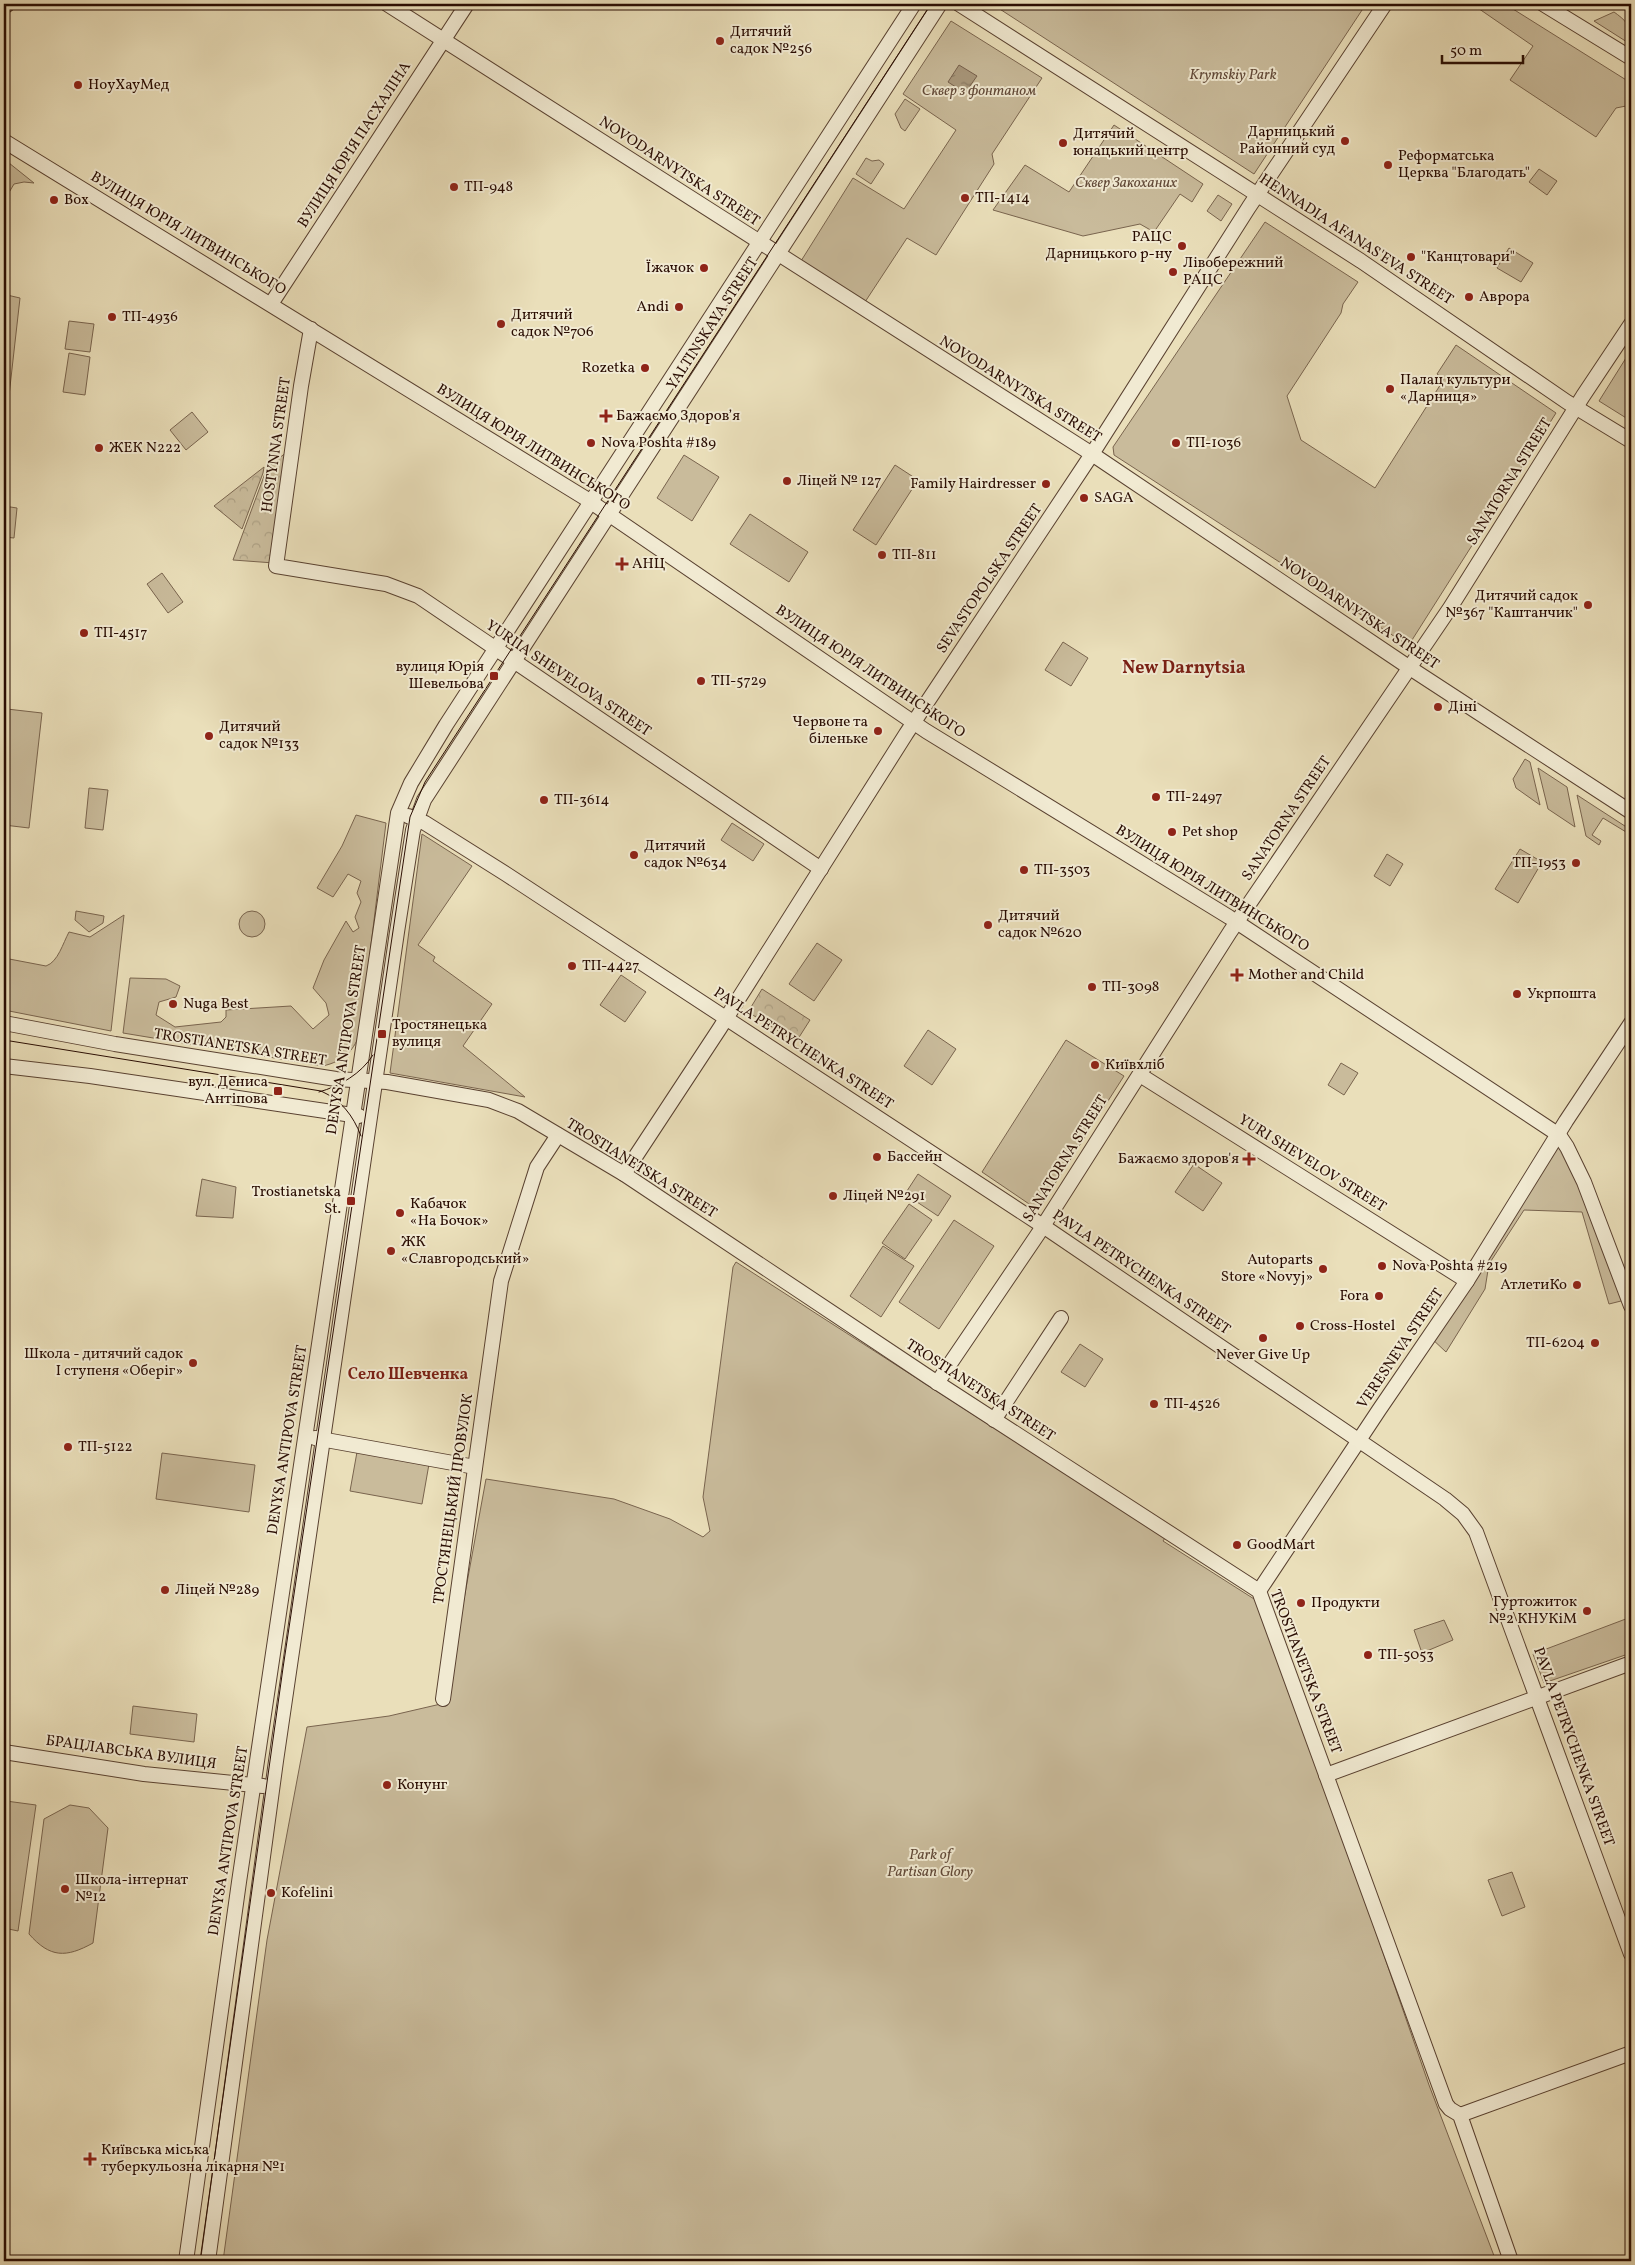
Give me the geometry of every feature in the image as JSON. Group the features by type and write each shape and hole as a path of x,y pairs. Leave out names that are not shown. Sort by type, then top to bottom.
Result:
{"street":[{"path":"4,7 8,4"},
{"name":"NOVODARNYTSKA STREET","path":"387,4 1092,454 1410,668 1631,812"},
{"name":"ВУЛИЦЯ ЮРІЯ ПАСХАЛІНА","path":"271,304 467,4"},
{"name":"YALTINSKAYA STREET","path":"495,650 914,4"},
{"name":"YALTINSKAYA STREET","path":"513,662 940,4"},
{"name":"HENNADIA AFANAS'EVA STREET","path":"960,4 1258,195 1422,302 1577,408 1631,441"},
{"name":"SEVASTOPOLSKA STREET","path":"624,1174 821,870 914,722 1092,454 1258,195 1385,4"},
{"path":"1542,4 1631,58"},
{"name":"ВУЛИЦЯ ЮРІЯ ЛИТВИНСЬКОГО","path":"4,140 609,514 914,722 1238,922 1559,1135 1584,1182 1631,1306"},
{"name":"SANATORNA STREET","path":"937,1383 1043,1226 1238,922 1410,668 1631,324"},
{"name":"HOSTYNNA STREET","path":"276,566 301,386 311,329"},
{"name":"YURIIA SHEVELOVA STREET","path":"276,566 386,584 418,596 821,870"},
{"name":"DENYSA ANTIPOVA STREET","path":"186,2261 304,1436 352,1115 364,1050 398,813 411,783 495,650"},
{"path":"208,2261 323,1440 375,1081 416,819 424,800 513,662"},
{"name":"PAVLA PETRYCHENKA STREET","path":"398,813 416,819 506,874 1043,1226 1445,1499 1463,1514 1476,1532 1631,1954"},
{"name":"TROSTIANETSKA STREET","path":"4,1023 125,1046 336,1079 375,1081 489,1100 518,1111 624,1174 937,1383 1259,1591 1446,2104 1460,2115 1511,2261"},
{"name":"VERESNEVA STREET","path":"1259,1591 1468,1281 1566,1121 1631,1023"},
{"path":"4,1066 90,1076 370,1117"},
{"name":"YURI SHEVELOV STREET","path":"1140,1075 1468,1281"},
{"name":"ТРОСТЯНЕЦЬКИЙ ПРОВУЛОК","path":"443,1699 500,1281 537,1167 558,1135"},
{"path":"994,1420 1061,1318"},
{"path":"304,1436 475,1467"},
{"path":"1326,1775 1631,1663"},
{"name":"БРАЦЛАВСЬКА ВУЛИЦЯ","path":"4,1752 144,1774 273,1788"},
{"path":"1460,2115 1631,2053"}],"green space":[{"name":"Krymskiy Park","path":"992,4 1366,4 1254,174"},
{"path":"1472,4 1505,4 1631,83 1631,105 1616,108 1596,137 1510,80 1533,46"},
{"path":"1614,12 1624,20 1631,31 1631,39 1627,42 1594,21"},
{"name":"Сквер з фонтаном","path":"951,21 1042,78 992,154 994,164 936,255 907,238 865,302 801,261 853,178 904,209 956,130 903,94"},
{"path":"905,99 920,109 905,131 901,128 895,114"},
{"name":"Сквер Закоханих","path":"1114,125 1203,184 1192,202 1180,194 1154,232 1140,224 1083,236 993,210 1025,165 1069,192"},
{"path":"866,158 872,161 879,160 884,164 871,184 856,174"},
{"path":"4,159 34,183 14,184 4,201"},
{"path":"1539,169 1557,181 1547,195 1529,182"},
{"path":"1218,195 1232,204 1221,221 1207,211"},
{"path":"1265,222 1358,282 1343,304 1341,313 1287,396 1301,440 1375,488 1444,379 1437,374 1456,345 1556,413 1412,640 1403,642 1114,455 1113,447"},
{"path":"1509,248 1533,263 1521,282 1497,268"},
{"path":"4,276 8,277 7,295 20,298 4,440"},
{"path":"69,321 94,324 90,352 65,349"},
{"path":"1631,350 1631,421 1599,401"},
{"path":"69,353 90,357 85,395 63,392"},
{"path":"192,412 208,432 186,450 170,430"},
{"path":"288,451 274,563 233,560 267,468"},
{"path":"684,455 719,477 692,521 657,498"},
{"path":"895,465 918,480 876,545 853,530"},
{"path":"264,467 263,473 242,529 214,506"},
{"path":"4,506 17,508 14,538 4,537"},
{"path":"750,514 808,552 789,582 730,544"},
{"path":"162,573 183,602 168,613 147,584"},
{"path":"1063,642 1088,658 1071,686 1045,670"},
{"path":"7,709 42,713 29,828 4,825 4,743"},
{"path":"1525,759 1530,762 1540,805 1516,788 1513,779"},
{"path":"1538,768 1567,787 1575,827 1548,809"},
{"path":"89,788 108,790 103,830 85,828"},
{"path":"1577,795 1631,830 1631,835 1603,818 1592,835 1601,841 1599,845 1586,836"},
{"path":"356,815 386,823 360,1034 354,1046 346,1055 336,1062 323,1066 123,1033 130,978 166,979 180,986 176,997 159,1002 156,1015 175,1027 221,1022 226,1017 226,1010 291,1006 313,1029 329,1015 326,1003 313,988 324,960 346,921 353,932 359,928 355,917 361,902 357,893 361,881 348,874 333,897 317,888 342,846"},
{"path":"732,823 764,844 753,861 721,840"},
{"path":"422,834 472,866 418,945 435,957 433,961 492,1004 463,1046 525,1097 390,1073"},
{"path":"1520,849 1542,862 1518,903 1495,889"},
{"path":"1387,854 1403,864 1390,886 1374,876"},
{"path":"76,911 104,916 103,923 89,932 75,920"},
{"path":"252,911 261,915 265,924 261,933 252,937 243,933 239,924 243,915"},
{"path":"124,915 111,1031 4,1010 4,958 46,966 54,961 69,932 90,937"},
{"path":"817,943 842,960 814,1001 789,984"},
{"path":"621,975 646,992 625,1022 600,1005"},
{"path":"762,989 810,1020 796,1042 748,1012"},
{"path":"928,1030 956,1049 932,1085 904,1066"},
{"path":"1066,1040 1124,1076 1038,1210 982,1172"},
{"path":"1341,1063 1358,1073 1344,1095 1328,1085"},
{"path":"1559,1135 1629,1299 1609,1304 1582,1212 1524,1210 1489,1264 1485,1289 1446,1352 1430,1337"},
{"path":"1194,1164 1222,1183 1203,1211 1175,1192"},
{"path":"918,1174 951,1196 938,1216 905,1194"},
{"path":"202,1179 236,1187 233,1218 196,1216"},
{"path":"909,1204 932,1220 905,1259 882,1243"},
{"path":"954,1220 994,1246 939,1329 899,1302"},
{"path":"883,1246 914,1266 881,1317 850,1296"},
{"name":"Park of Partisan Glory","path":"736,1262 1165,1538 1163,1541 1262,1604 1429,2085 1496,2261 223,2261 267,1940 307,1727 389,1716 445,1703 486,1479 614,1499 670,1519 703,1537 710,1531 703,1497 733,1267"},
{"path":"1080,1344 1103,1359 1085,1387 1061,1372"},
{"path":"357,1452 429,1464 422,1504 350,1491"},
{"path":"162,1453 255,1465 249,1512 156,1499"},
{"path":"1631,1617 1631,1653 1544,1683 1533,1654"},
{"path":"1444,1620 1453,1640 1422,1653 1414,1630"},
{"path":"133,1706 197,1714 194,1742 130,1734"},
{"path":"6,1801 36,1805 18,1931 4,1928 4,1814"},
{"path":"70,1805 89,1808 108,1828 93,1943 75,1951 59,1953 44,1948 29,1934 44,1819"},
{"path":"1512,1872 1525,1907 1502,1916 1488,1880"}],"water":[{"path":"959,65 977,76 965,93 948,82"}],"tram line":[{"path":"200,2261 283,1668 410,817 425,782 931,4"},
{"path":"4,1040 321,1091 335,1099 346,1109 361,1136"},
{"path":"319,1092 349,1078 362,1068 373,1055"}],"place":[{"name":"Дитячий садок №256","path":"720,41"},
{"name":"НоуХауМед","path":"78,85"},
{"name":"Дарницький Районний суд","path":"1345,141"},
{"name":"Дитячий юнацький центр","path":"1063,143"},
{"name":"Реформатська Церква \"Благодать\"","path":"1388,165"},
{"name":"ТП-948","path":"454,187"},
{"name":"ТП-1414","path":"965,198"},
{"name":"Box","path":"54,200"},
{"name":"РАЦС Дарницького р-ну","path":"1182,246"},
{"name":"\"Канцтовари\"","path":"1411,257"},
{"name":"Їжачок","path":"704,268"},
{"name":"Лівобережний РАЦС","path":"1173,272"},
{"name":"Аврора","path":"1469,297"},
{"name":"Andi","path":"679,307"},
{"name":"ТП-4936","path":"112,317"},
{"name":"Дитячий садок №706","path":"501,324"},
{"name":"Rozetka","path":"645,368"},
{"name":"Палац культури «Дарниця»","path":"1390,389"},
{"name":"Бажаємо Здоров’я","path":"606,416"},
{"name":"Nova Poshta #189","path":"591,443"},
{"name":"ТП-1036","path":"1176,443"},
{"name":"ЖЕК N222","path":"99,448"},
{"name":"Ліцей № 127","path":"787,481"},
{"name":"Family Hairdresser","path":"1046,484"},
{"name":"SAGA","path":"1084,498"},
{"name":"ТП-811","path":"882,555"},
{"name":"АНЦ","path":"622,564"},
{"name":"Дитячий садок №367 \"Каштанчик\"","path":"1588,605"},
{"name":"ТП-4517","path":"84,633"},
{"name":"вулиця Юрія Шевельова","path":"494,676"},
{"name":"ТП-5729","path":"701,681"},
{"name":"Діні","path":"1438,707"},
{"name":"Червоне та біленьке","path":"878,731"},
{"name":"Дитячий садок №133","path":"209,736"},
{"name":"ТП-2497","path":"1156,797"},
{"name":"ТП-3614","path":"544,800"},
{"name":"Pet shop","path":"1172,832"},
{"name":"Дитячий садок №634","path":"634,855"},
{"name":"ТП-1953","path":"1576,863"},
{"name":"ТП-3503","path":"1024,870"},
{"name":"Дитячий садок №620","path":"988,925"},
{"name":"ТП-4427","path":"572,966"},
{"name":"Mother and Child","path":"1237,975"},
{"name":"ТП-3098","path":"1092,987"},
{"name":"Укрпошта","path":"1517,994"},
{"name":"Nuga Best","path":"173,1004"},
{"name":"Тростянецька вулиця","path":"382,1034"},
{"name":"Київхліб","path":"1095,1065"},
{"name":"вул. Дениса Антіпова","path":"278,1091"},
{"name":"Бассейн","path":"877,1157"},
{"name":"Бажаємо здоров'я","path":"1249,1159"},
{"name":"Ліцей №291","path":"833,1196"},
{"name":"Trostianetska St.","path":"351,1201"},
{"name":"Кабачок «На Бочок»","path":"400,1213"},
{"name":"ЖК «Славгородський»","path":"391,1251"},
{"name":"Nova Poshta #219","path":"1382,1266"},
{"name":"Autoparts Store «Novyj»","path":"1323,1269"},
{"name":"АтлетиКо","path":"1577,1285"},
{"name":"Fora","path":"1379,1296"},
{"name":"Cross-Hostel","path":"1300,1326"},
{"name":"Never Give Up","path":"1263,1338"},
{"name":"ТП-6204","path":"1595,1343"},
{"name":"Школа - дитячий садок І ступеня «Оберіг»","path":"193,1363"},
{"name":"ТП-4526","path":"1154,1404"},
{"name":"ТП-5122","path":"68,1447"},
{"name":"GoodMart","path":"1237,1545"},
{"name":"Ліцей №289","path":"165,1590"},
{"name":"Продукти","path":"1301,1603"},
{"name":"Гуртожиток №2 КНУКіМ","path":"1587,1611"},
{"name":"ТП-5053","path":"1368,1655"},
{"name":"Конунг","path":"387,1785"},
{"name":"Школа-інтернат №12","path":"65,1889"},
{"name":"Kofelini","path":"271,1893"},
{"name":"Київська міська туберкульозна лікарня №1","path":"90,2159"}],"district":[{"name":"New Darnytsia","path":"1184,668"},
{"name":"Село Шевченка","path":"408,1375"}]}
